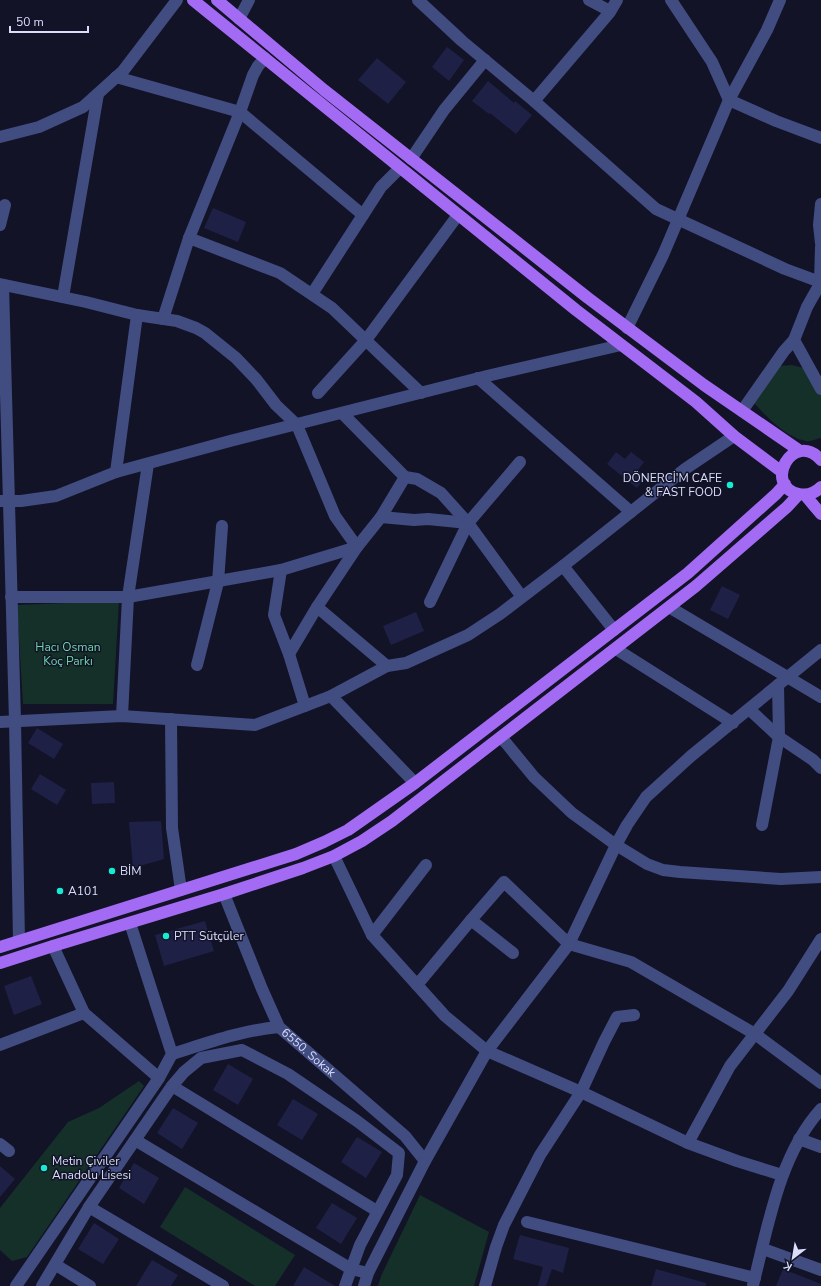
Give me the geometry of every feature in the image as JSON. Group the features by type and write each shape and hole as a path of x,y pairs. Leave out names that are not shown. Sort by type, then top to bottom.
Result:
{"main road":[{"path":"194,0 576,310 696,402 783,478 793,492 802,495 821,514"},
{"path":"217,0 324,90 627,328 704,385 800,451"},
{"path":"0,947 296,854 348,830 415,783 688,573 776,494 783,478 785,461 789,457 800,451 806,451 819,456"},
{"path":"0,963 303,868 334,856 362,841 501,737 696,586 802,495 816,492 821,487"}],"street":[{"path":"0,137 39,127 83,108 123,71 177,0"},
{"path":"239,19 249,0"},
{"path":"418,0 462,41 534,101 656,209 785,269 820,282"},
{"path":"589,0 610,11"},
{"path":"534,101 610,11 617,0"},
{"path":"671,0 712,62 729,100 776,121 821,138"},
{"path":"627,328 652,278 729,100 767,30 780,0"},
{"path":"163,319 189,238 253,76 258,66 265,58"},
{"path":"411,159 444,110 485,60"},
{"path":"116,77 240,112 363,215"},
{"path":"63,297 98,94"},
{"path":"312,294 381,187 400,168"},
{"path":"821,204 819,225 821,243"},
{"path":"0,225 5,205"},
{"path":"318,393 366,340 458,214"},
{"path":"189,238 280,273 312,294 332,308 421,393"},
{"path":"742,411 784,351 794,340 807,307 820,282 821,247"},
{"path":"19,941 11,597 4,501 1,285 63,297 138,315 177,321 205,333 246,368 276,405 297,425 336,516 357,547"},
{"path":"116,472 138,315"},
{"path":"794,340 821,389"},
{"path":"4,501 21,501 56,496 116,472 230,441 478,378 621,345"},
{"path":"478,378 631,512"},
{"path":"342,413 405,477 417,479 441,493 468,523 522,598"},
{"path":"0,722 122,716 255,725 331,696 387,666 406,663 468,635 522,598 685,469 734,436"},
{"path":"430,602 468,523 520,462"},
{"path":"122,716 128,597 148,464"},
{"path":"289,654 317,607 357,547 381,518 405,477"},
{"path":"381,518 414,520 428,519 468,523"},
{"path":"197,665 218,582 222,526"},
{"path":"11,597 128,597 281,570 357,547"},
{"path":"563,566 614,630"},
{"path":"281,570 274,616 289,654 305,706"},
{"path":"317,607 387,666"},
{"path":"669,607 783,682 821,698"},
{"path":"616,648 733,723"},
{"path":"364,1286 368,1273 425,1161 487,1051 569,944 616,845 627,825 646,797 691,756 821,650"},
{"path":"762,825 779,737 783,682"},
{"path":"331,696 415,783"},
{"path":"749,709 779,737 813,760 821,768"},
{"path":"171,719 172,828 181,890"},
{"path":"501,737 534,777 572,813 616,845 647,864 663,870 781,878 821,877"},
{"path":"334,856 372,935 445,1016 487,1051 581,1092 688,1143 737,1161 782,1175"},
{"path":"372,935 426,865"},
{"path":"417,985 504,882 569,944 631,962 755,1034 821,1082"},
{"name":"6550. Sokak","path":"224,894 279,1027 405,1136 425,1161"},
{"path":"471,920 514,953"},
{"path":"130,923 172,1054"},
{"path":"688,1143 730,1066 788,992 821,939"},
{"path":"53,946 84,1013 159,1078"},
{"path":"0,1045 84,1013"},
{"path":"485,1286 504,1225 540,1155 581,1092 617,1017 634,1015"},
{"path":"16,1286 159,1078 172,1054 208,1042 264,1028 279,1027"},
{"path":"42,1286 56,1265 89,1207 172,1086 184,1072 201,1058 242,1050 288,1074 357,1121 398,1153 397,1175 360,1245 345,1286"},
{"path":"172,1086 377,1211"},
{"path":"527,1222 754,1282 782,1175 799,1139 821,1109"},
{"path":"799,1139 821,1147"},
{"path":"135,1140 351,1269 368,1273"},
{"path":"89,1207 223,1286"},
{"path":"762,1249 821,1270"},
{"path":"56,1265 90,1286"}],"green space":[{"path":"792,365 807,369 821,396 821,438 808,441 791,436 777,426 753,402 778,366"},
{"name":"Hacı Osman Koç Parkı","path":"119,601 113,704 23,704 17,605"},
{"path":"139,1081 144,1086 27,1257 12,1261 0,1250 0,1208 68,1122 99,1108"},
{"path":"185,1187 295,1255 275,1286 255,1286 160,1227"},
{"path":"420,1195 489,1232 474,1286 378,1286 381,1276"}],"building":[{"path":"447,47 464,60 449,81 432,67"},
{"path":"377,58 406,82 388,104 358,80"},
{"path":"488,81 514,103 515,101 532,115 516,134 490,113 489,114 472,101"},
{"path":"213,208 246,222 238,242 204,228"},
{"path":"616,452 625,459 631,452 644,462 638,470 646,476 637,488 607,464"},
{"path":"722,586 740,595 728,619 710,610"},
{"path":"416,612 424,631 391,645 383,626"},
{"path":"37,728 63,744 54,759 28,743"},
{"path":"40,774 66,790 57,805 31,789"},
{"path":"114,782 115,803 92,804 91,783"},
{"path":"161,821 164,859 133,868 129,822"},
{"path":"205,921 214,951 164,966 155,935"},
{"path":"31,976 42,1004 14,1015 4,986"},
{"path":"228,1064 253,1079 238,1105 213,1090"},
{"path":"293,1099 318,1114 302,1140 277,1125"},
{"path":"173,1108 198,1123 182,1149 157,1133"},
{"path":"357,1137 382,1152 366,1178 341,1162"},
{"path":"134,1163 159,1178 144,1204 119,1188"},
{"path":"0,1166 15,1179 0,1197"},
{"path":"332,1203 357,1218 341,1244 316,1228"},
{"path":"94,1223 119,1239 103,1264 78,1249"},
{"path":"520,1235 569,1248 563,1273 552,1269 546,1286 538,1286 543,1267 513,1259"},
{"path":"152,1260 178,1275 171,1286 136,1286"},
{"path":"304,1267 335,1286 293,1286"},
{"path":"656,1269 706,1283 706,1286 651,1286"},
{"path":"783,1269 821,1284 821,1286 776,1286"}],"place":[{"name":"DÖNERCİ'M CAFE & FAST FOOD","path":"730,485"},
{"name":"BİM","path":"112,871"},
{"name":"A101","path":"60,891"},
{"name":"PTT Sütçüler","path":"166,936"},
{"name":"Metin Çiviler Anadolu Lisesi","path":"44,1168"}]}
